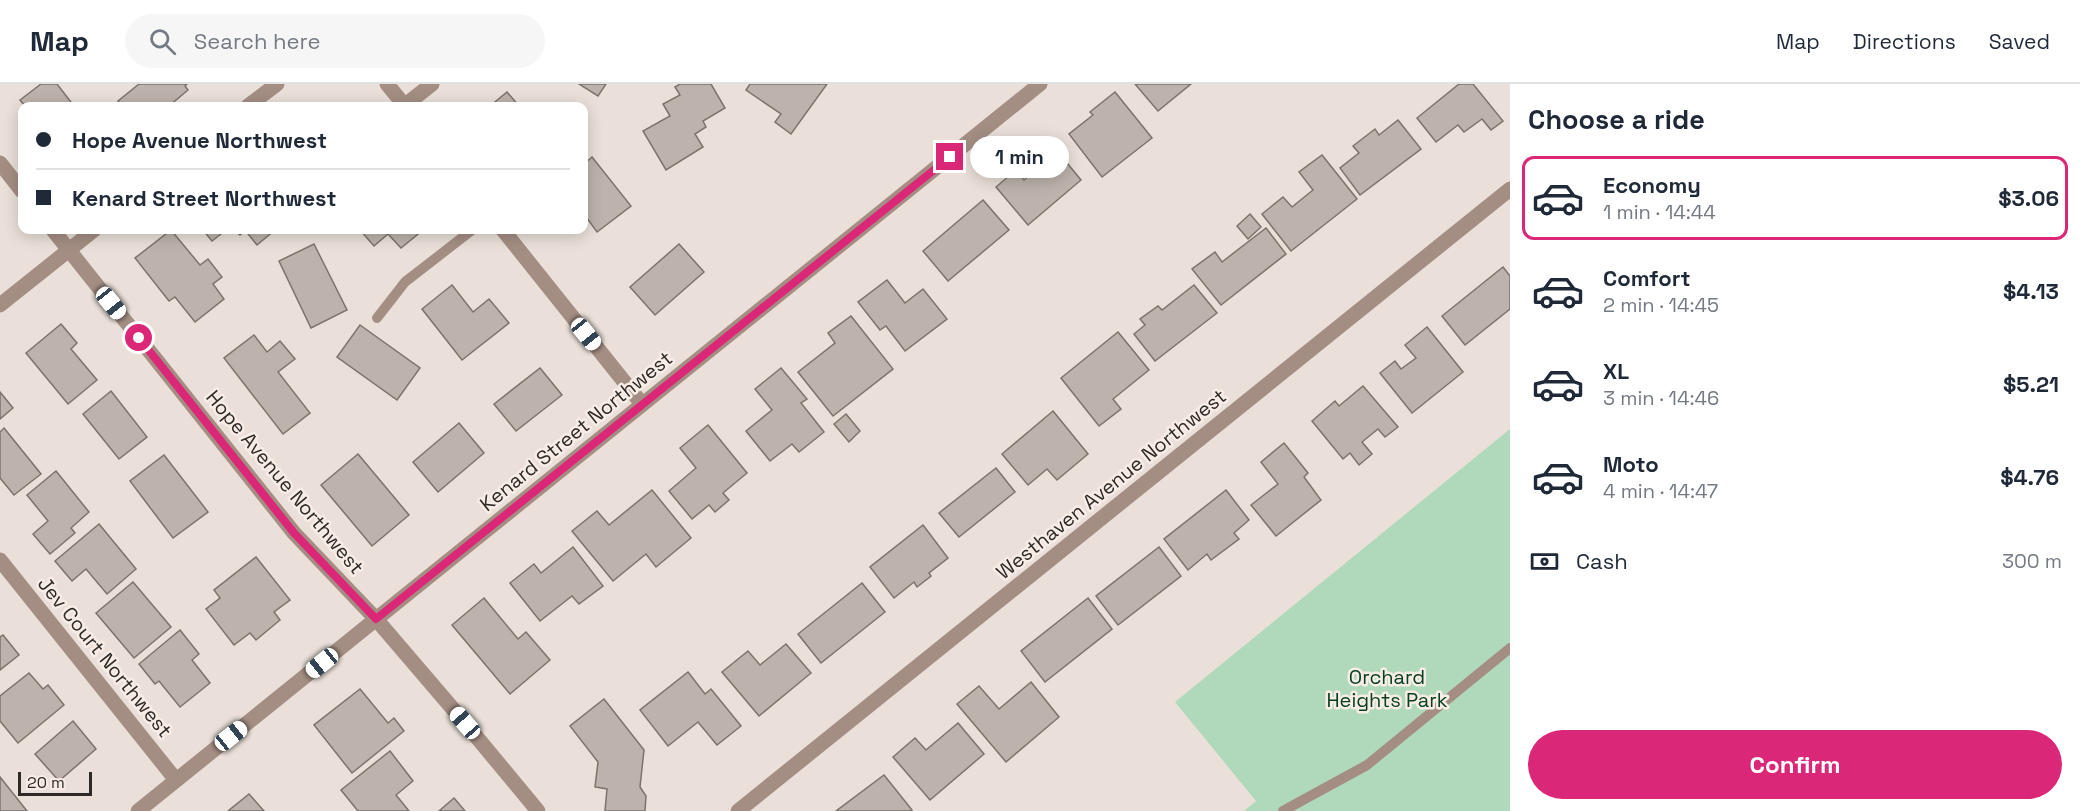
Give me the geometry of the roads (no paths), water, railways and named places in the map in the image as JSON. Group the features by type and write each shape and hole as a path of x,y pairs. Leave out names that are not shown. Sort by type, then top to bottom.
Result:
{"street":[{"path":"253,102 277,84"},
{"path":"387,84 401,102"},
{"path":"409,102 432,84"},
{"name":"Kenard Street Northwest","path":"138,811 1040,84"},
{"path":"0,163 18,186"},
{"name":"Westhaven Avenue Northwest","path":"738,811 1510,189"},
{"name":"Hope Avenue Northwest","path":"56,234 294,533 376,619 537,811"},
{"path":"0,305 89,234"},
{"path":"505,234 642,404"},
{"name":"Jev Court Northwest","path":"0,560 176,780"}],"lane":[{"path":"377,318 405,282 467,234"},
{"path":"1283,811 1367,765 1510,648"}],"park label":[{"name":"Orchard Heights Park","path":"1387,688"}]}
